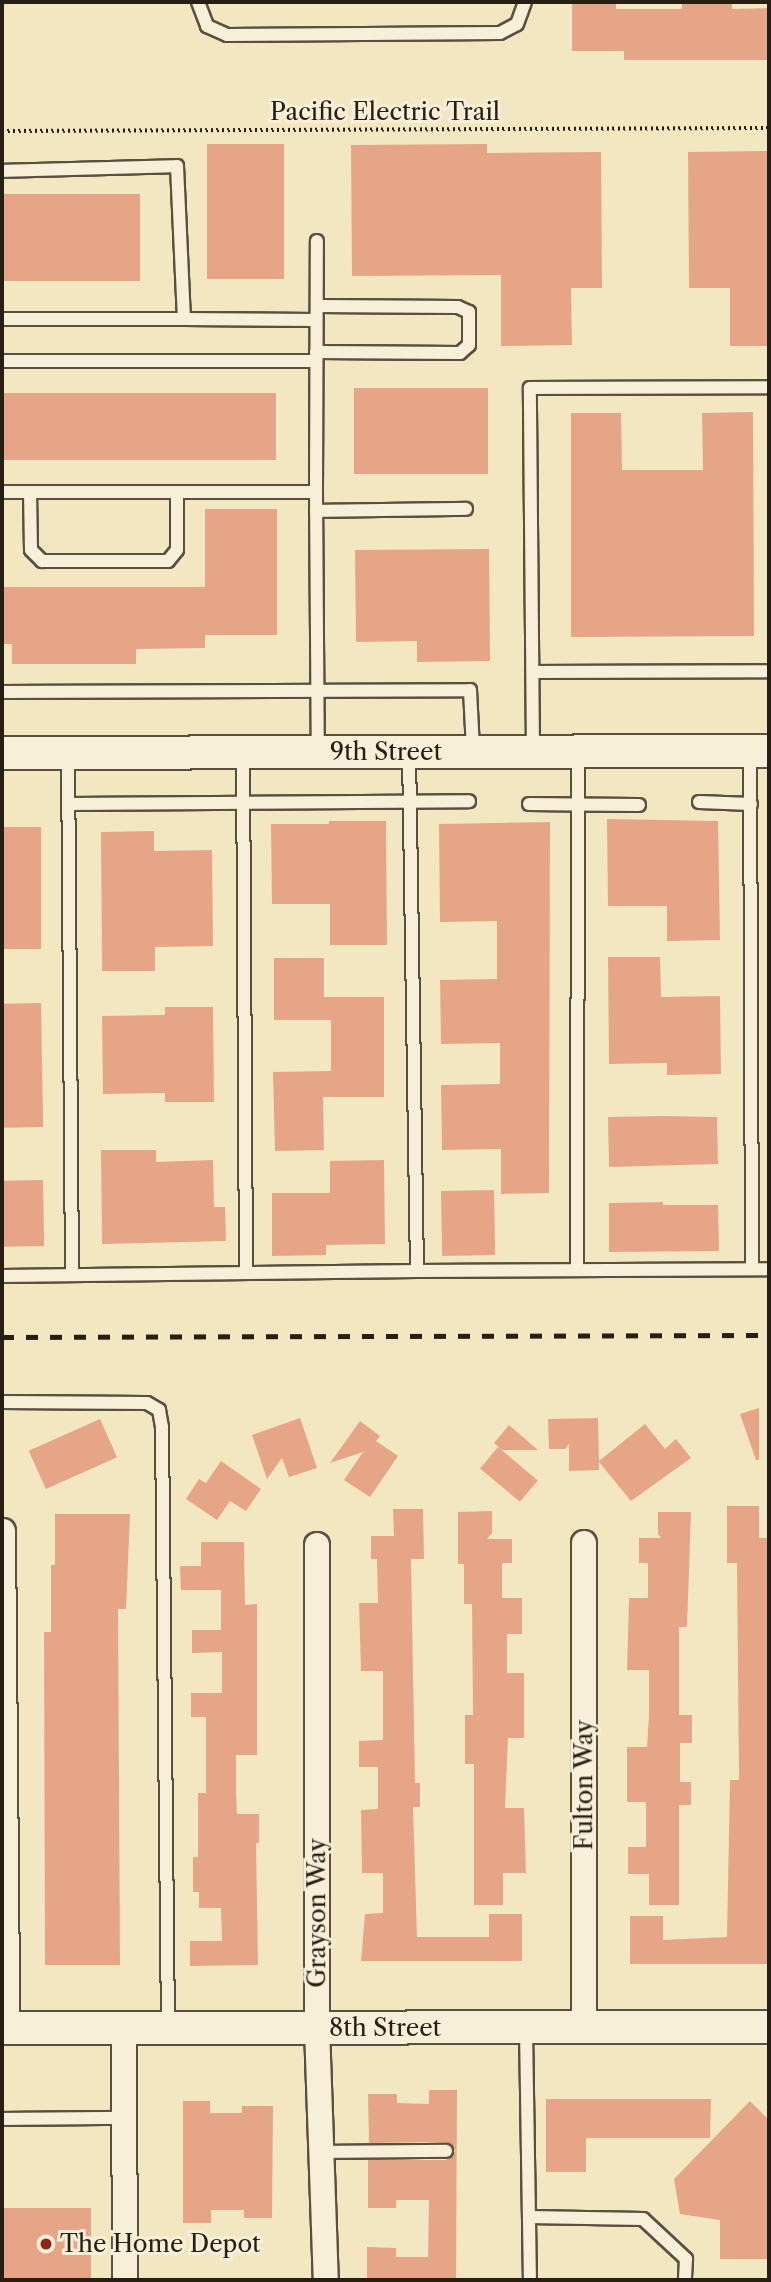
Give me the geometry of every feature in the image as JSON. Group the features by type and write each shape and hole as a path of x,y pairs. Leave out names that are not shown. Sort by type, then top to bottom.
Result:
{"street":[{"name":"9th Street","path":"2,753 760,751"},
{"path":"3,1531 4,2028"},
{"name":"Fulton Way","path":"584,1543 584,2027"},
{"name":"Grayson Way","path":"317,1545 317,2028 326,2280"},
{"name":"8th Street","path":"4,2028 769,2027"},
{"path":"124,2028 125,2280"}],"lane":[{"path":"198,2 207,26 227,35 241,35 500,33 517,24 525,2"},
{"path":"2,171 177,166 184,319"},
{"path":"317,241 318,752"},
{"path":"2,361 460,353 469,345 469,312 458,307 317,306"},
{"path":"2,319 316,320"},
{"path":"533,751 530,388 769,387"},
{"path":"2,492 316,492"},
{"path":"30,492 31,550 42,561 168,561 177,550 177,492"},
{"path":"316,511 466,509"},
{"path":"533,673 769,671"},
{"path":"2,692 318,688 470,690 473,752"},
{"path":"577,1268 578,751"},
{"path":"752,1269 751,804 760,751"},
{"path":"243,752 246,1273"},
{"path":"409,752 417,1271"},
{"path":"68,753 72,1275"},
{"path":"69,804 469,801"},
{"path":"699,802 751,804"},
{"path":"529,804 639,805"},
{"path":"2,1276 577,1268 769,1269"},
{"path":"2,1402 147,1403 159,1410 163,1427 168,2028"},
{"path":"526,2028 530,2280"},
{"path":"2,2119 125,2118"},
{"path":"322,2152 446,2151"},
{"path":"529,2217 643,2219 686,2259 685,2280"}],"path":[{"name":"Pacific Electric Trail","path":"2,131 769,128"}],"building":[{"path":"572,2 616,2 616,9 682,9 682,2 732,2 732,9 769,8 769,60 624,60 624,51 572,51"},
{"path":"207,144 284,144 284,279 207,279"},
{"path":"487,144 487,153 601,152 602,288 571,288 572,345 501,346 501,275 352,276 351,145"},
{"path":"769,151 769,346 730,346 730,288 689,288 688,152"},
{"path":"2,194 140,194 140,281 2,281"},
{"path":"354,388 488,388 488,474 354,474"},
{"path":"2,393 276,393 276,460 2,460"},
{"path":"753,412 754,636 571,637 571,413 621,413 622,470 703,470 702,413"},
{"path":"205,509 277,509 277,635 205,635 205,648 136,649 136,664 12,664 12,644 2,644 2,587 205,587"},
{"path":"489,549 490,661 417,662 417,641 356,642 355,550"},
{"path":"607,819 718,821 720,940 667,941 667,906 608,906"},
{"path":"329,821 386,821 387,945 330,945 330,904 272,904 271,824 329,824"},
{"path":"550,822 549,1193 501,1194 501,1149 442,1150 441,1085 500,1084 500,1043 441,1044 440,980 497,979 497,921 440,922 439,824"},
{"path":"2,827 41,827 41,949 2,949"},
{"path":"154,831 154,851 212,850 213,946 155,947 155,971 102,971 101,832"},
{"path":"608,957 660,957 661,997 720,996 721,1074 667,1075 667,1063 609,1064"},
{"path":"274,958 324,958 324,997 384,997 384,1097 323,1097 324,1150 275,1151 273,1072 331,1071 331,1020 274,1020"},
{"path":"41,1003 43,1127 4,1128 2,1004"},
{"path":"165,1007 213,1007 214,1102 165,1102 165,1093 103,1094 102,1016 165,1015"},
{"path":"608,1117 717,1117 718,1164 609,1167"},
{"path":"101,1150 156,1150 156,1162 213,1160 214,1207 225,1207 226,1241 102,1244"},
{"path":"384,1160 385,1244 326,1245 326,1255 272,1256 272,1193 330,1193 330,1161"},
{"path":"43,1180 44,1246 3,1247 2,1181"},
{"path":"494,1190 495,1255 442,1256 441,1191"},
{"path":"663,1202 663,1205 718,1205 719,1251 609,1252 609,1203"},
{"path":"759,1408 759,1460 756,1460 740,1414"},
{"path":"300,1418 317,1468 289,1477 282,1458 267,1479 252,1435"},
{"path":"598,1418 599,1461 645,1424 665,1449 676,1439 691,1458 631,1501 599,1462 599,1470 569,1471 569,1444 565,1449 549,1449 548,1419"},
{"path":"100,1419 117,1457 46,1489 29,1451"},
{"path":"360,1421 380,1436 376,1441 398,1456 370,1497 344,1480 363,1452 330,1463"},
{"path":"509,1425 538,1450 502,1450 494,1443"},
{"path":"498,1447 538,1480 520,1502 480,1468"},
{"path":"221,1461 261,1489 246,1511 230,1501 217,1520 186,1499 199,1479 206,1483"},
{"path":"727,1506 759,1506 759,1538 769,1538 769,1964 630,1964 630,1916 663,1916 663,1940 727,1937 730,1780 739,1780 737,1563 727,1563"},
{"path":"393,1509 423,1509 424,1559 411,1559 415,1783 420,1783 420,1807 413,1807 417,1937 489,1937 489,1914 522,1914 522,1961 361,1961 365,1914 383,1913 383,1873 362,1873 361,1810 378,1809 378,1767 359,1767 359,1741 383,1740 383,1671 361,1671 359,1603 378,1603 377,1559 371,1559 371,1536 394,1536"},
{"path":"492,1511 492,1533 487,1539 512,1539 512,1563 502,1563 502,1598 522,1598 522,1634 507,1634 507,1673 524,1673 524,1738 508,1738 505,1808 524,1808 526,1873 503,1873 503,1905 474,1905 474,1764 465,1764 465,1715 473,1715 472,1604 464,1604 464,1564 458,1564 458,1512"},
{"path":"658,1512 691,1512 687,1627 679,1627 679,1715 692,1715 692,1743 680,1743 680,1782 691,1782 691,1805 679,1805 679,1905 649,1905 649,1874 628,1874 628,1847 646,1847 646,1802 627,1802 627,1747 647,1747 649,1715 649,1670 627,1670 629,1598 648,1598 648,1563 639,1563 639,1538 661,1538 658,1534"},
{"path":"55,1514 130,1514 126,1609 118,1609 120,1965 45,1965 44,1632 51,1632 51,1565 55,1565"},
{"path":"201,1542 244,1542 245,1605 257,1604 257,1755 236,1755 236,1793 237,1814 259,1814 259,1843 256,1843 258,1965 190,1966 190,1941 222,1941 221,1908 199,1908 199,1892 193,1892 193,1857 198,1857 198,1793 206,1793 206,1717 191,1717 191,1693 222,1693 222,1652 192,1653 192,1630 221,1630 221,1590 181,1590 180,1566 201,1566"},
{"path":"429,2090 457,2090 456,2280 367,2280 367,2247 396,2248 396,2257 428,2257 429,2200 396,2200 396,2208 368,2208 368,2160 446,2160 455,2152 453,2146 446,2142 369,2143 368,2094 397,2094 397,2103 429,2104"},
{"path":"546,2099 711,2099 710,2138 586,2138 586,2172 546,2172"},
{"path":"183,2101 210,2101 210,2113 242,2113 242,2106 273,2106 272,2218 244,2218 244,2210 211,2210 211,2223 183,2223"},
{"path":"750,2101 769,2120 769,2259 720,2259 720,2220 680,2214 674,2179"},
{"name":"The Home Depot","path":"2,2208 91,2208 91,2280 2,2280"}],"railway":[{"path":"2,1337 769,1335"}],"place":[{"name":"The Home Depot","path":"46,2244"}]}
